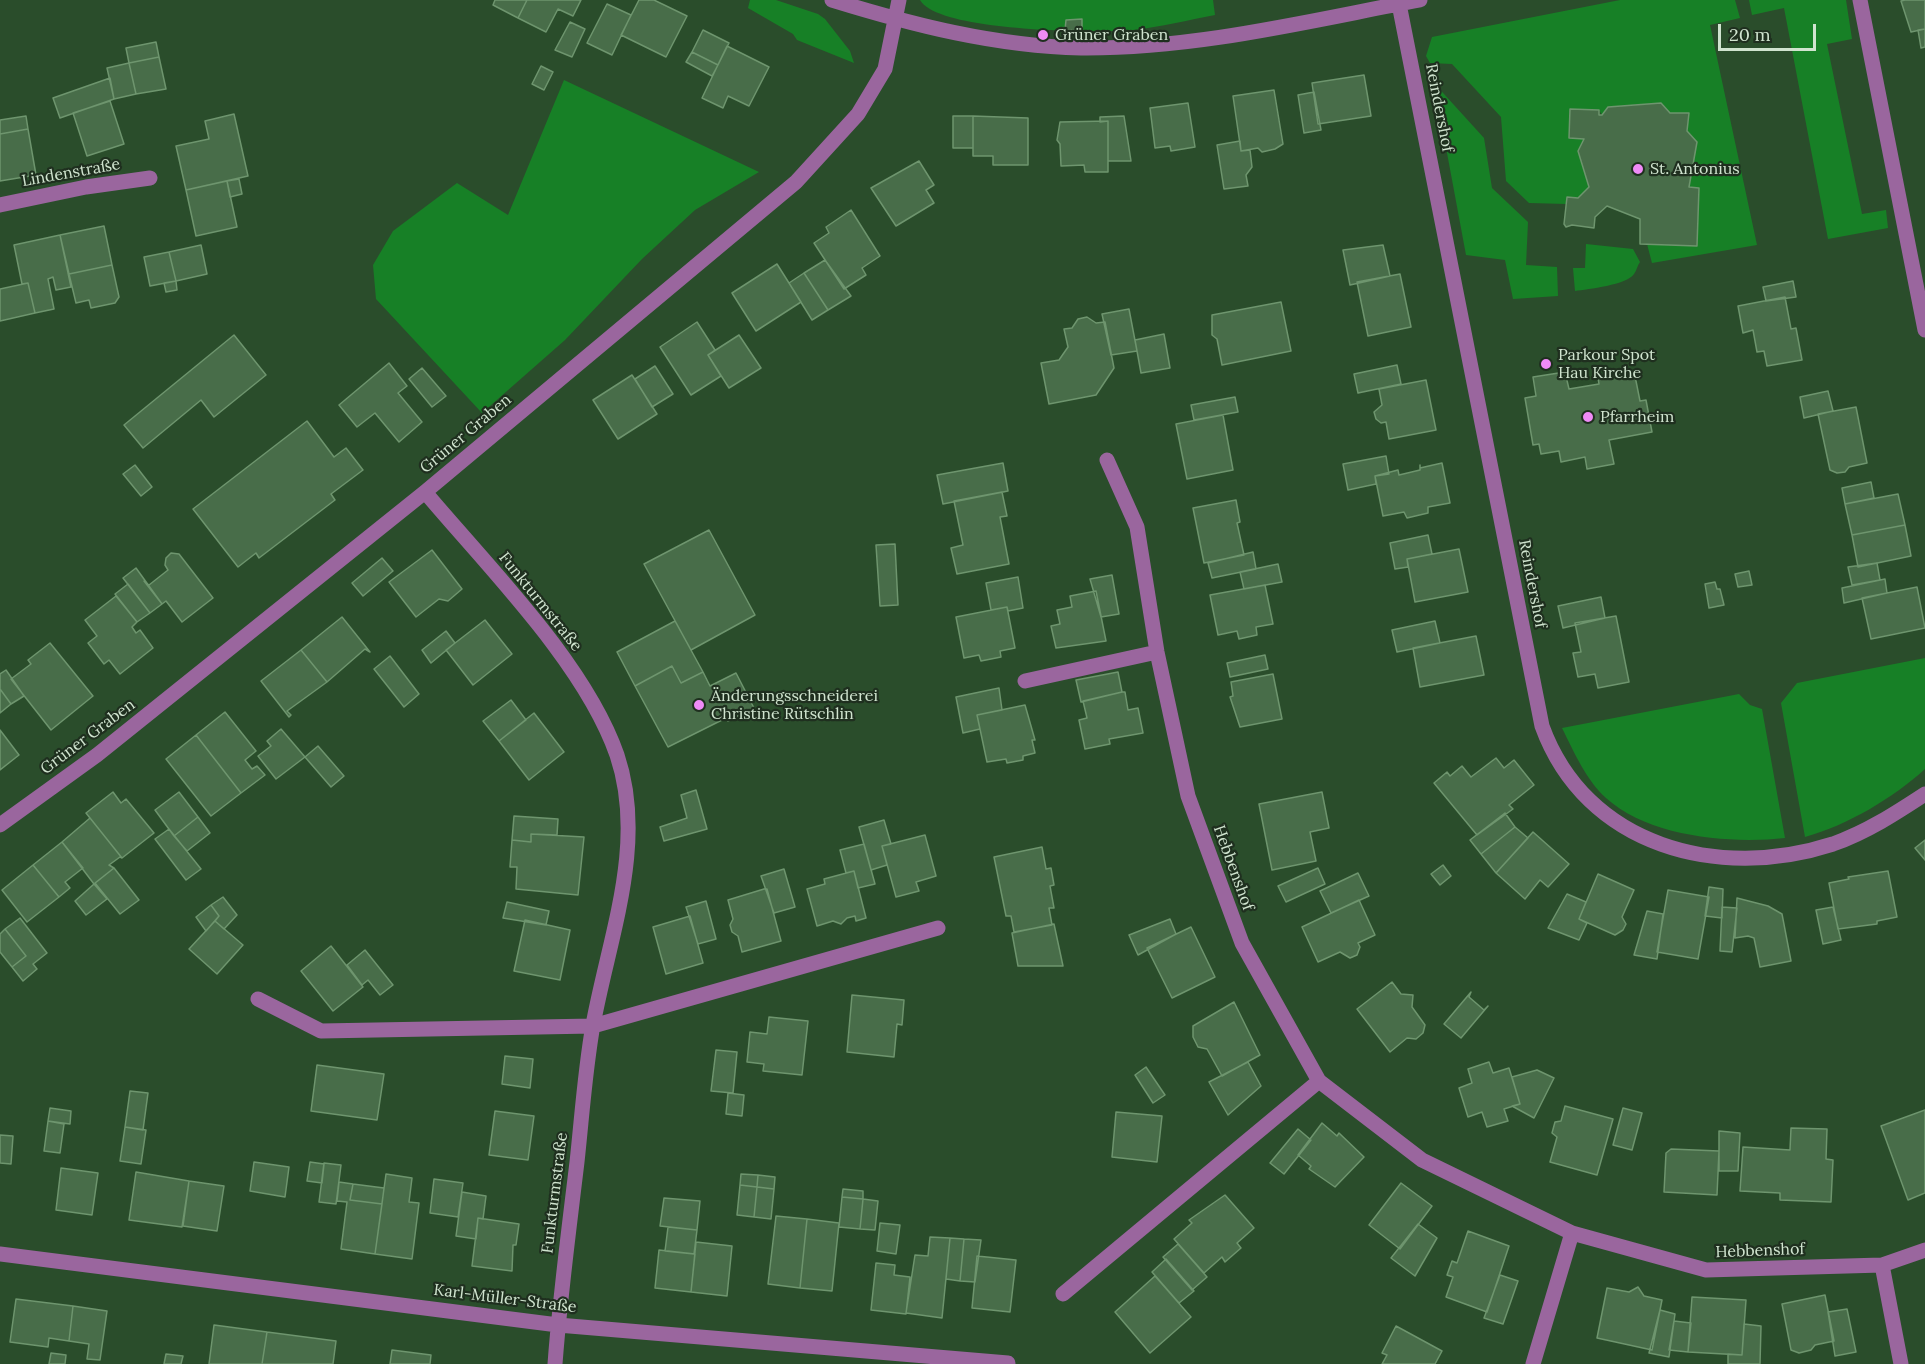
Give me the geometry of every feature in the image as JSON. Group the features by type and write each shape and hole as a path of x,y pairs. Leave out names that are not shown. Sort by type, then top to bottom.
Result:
{"street":[{"path":"832,0 894,20 967,37 1081,48 1193,42 1419,0"},
{"name":"Grüner Graben","path":"0,825 97,755 425,492 796,182 858,114 885,69 899,0"},
{"path":"1860,0 1925,330"},
{"name":"Reindershof","path":"1399,4 1538,703 1552,754 1592,805 1621,826 1663,845 1707,857 1752,860 1799,853 1833,843 1895,814 1925,794"},
{"name":"Lindenstraße","path":"0,205 86,187 150,178"},
{"name":"Hebbenshof","path":"1107,460 1137,527 1158,652 1188,796 1242,943 1319,1081 1422,1160 1572,1233 1706,1270 1882,1265 1925,1250"},
{"name":"Funkturmstraße","path":"425,492 558,649 598,713 616,754 628,813 627,865 593,1026 555,1364"},
{"path":"1025,681 1158,652"},
{"path":"258,999 321,1031 593,1026 938,928"},
{"path":"1063,1294 1319,1081"},
{"path":"1533,1364 1572,1233"},
{"name":"Karl-Müller-Straße","path":"0,1254 558,1325 1008,1363"},
{"path":"1882,1265 1901,1364"}],"green space":[{"path":"750,0 776,0 818,14 825,19 850,51 854,63 797,40 793,34 748,8"},
{"path":"920,0 1213,0 1215,15 1133,30 1055,30 1020,28 956,19 933,11"},
{"path":"1620,0 1735,0 1740,18 1710,25 1757,245 1652,263 1647,244 1697,246 1699,188 1689,187 1696,142 1687,131 1689,113 1670,113 1660,103 1608,107 1602,115 1599,110 1569,138 1584,139 1578,151 1589,187 1578,198 1567,197 1567,204 1529,203 1506,181 1501,117 1452,64 1430,63 1426,56 1432,37"},
{"path":"1749,0 1846,0 1852,39 1827,44 1862,214 1886,210 1888,228 1828,239 1784,8 1752,15"},
{"path":"564,80 759,172 695,210 642,259 565,340 482,413 376,299 373,265 393,231 457,183 508,215"},
{"path":"1434,83 1484,138 1492,188 1528,222 1526,265 1557,267 1558,296 1513,299 1505,260 1466,255"},
{"path":"1586,244 1633,249 1640,262 1634,274 1624,281 1575,291 1573,268 1585,268"},
{"path":"1925,658 1925,769 1899,790 1869,809 1821,832 1805,837 1781,703 1797,683"},
{"path":"1739,694 1750,705 1762,709 1785,838 1740,840 1716,838 1691,835 1644,822 1606,798 1592,783 1562,728"}],"building":[{"path":"495,0 527,0 518,18 493,5"},
{"path":"527,0 581,0 573,16 558,9 546,32 518,18"},
{"path":"639,0 654,0 687,16 666,57 621,35"},
{"path":"1925,0 1925,29 1911,32 1901,1"},
{"path":"607,4 631,15 612,55 587,43"},
{"path":"1082,19 1082,31 1065,30 1066,20"},
{"path":"570,22 585,29 572,57 555,50"},
{"path":"1925,29 1925,47 1921,48 1918,30"},
{"path":"703,30 729,43 718,65 692,52"},
{"path":"156,42 159,57 129,63 126,48"},
{"path":"727,46 769,67 749,106 728,96 723,108 702,98"},
{"path":"692,52 718,65 712,76 686,62"},
{"path":"159,57 166,89 136,94 129,63"},
{"path":"129,63 136,94 114,99 107,68"},
{"path":"541,66 553,72 544,90 532,84"},
{"path":"1364,75 1371,116 1318,124 1312,83"},
{"path":"110,78 114,99 60,118 53,98"},
{"path":"1274,90 1283,144 1275,149 1262,152 1258,148 1241,151 1233,96"},
{"path":"1314,92 1321,130 1304,133 1298,95"},
{"path":"110,101 124,144 87,156 73,113"},
{"path":"1188,103 1195,147 1171,151 1170,146 1155,148 1150,108"},
{"name":"St. Antonius","path":"1661,103 1670,113 1689,113 1687,131 1697,142 1689,187 1699,188 1697,246 1640,244 1640,219 1607,206 1595,217 1594,228 1572,225 1566,227 1564,224 1567,197 1578,198 1589,187 1578,151 1584,139 1569,138 1570,109 1599,110 1599,115 1602,115 1608,107"},
{"path":"234,114 248,176 186,190 176,146 209,139 205,121"},
{"path":"26,116 28,129 0,134 0,120"},
{"path":"953,116 973,116 973,148 953,148"},
{"path":"973,116 1028,118 1028,165 993,165 993,156 973,156"},
{"path":"1124,116 1131,161 1108,161 1108,121 1100,122 1100,117"},
{"path":"1108,121 1108,172 1085,172 1084,165 1061,166 1060,144 1057,140 1060,122"},
{"path":"28,129 36,175 0,181 0,134"},
{"path":"1240,141 1241,151 1250,150 1252,167 1246,175 1248,186 1224,189 1217,145"},
{"path":"919,161 934,185 926,190 934,203 896,226 871,188"},
{"path":"239,179 242,194 230,197 227,181"},
{"path":"227,181 237,227 196,236 186,190"},
{"path":"851,210 880,256 862,268 866,275 844,289 814,243 829,233 826,227"},
{"path":"104,226 112,265 69,274 60,235"},
{"path":"60,235 71,287 56,290 53,277 48,279 54,309 35,313 28,283 22,284 14,245"},
{"path":"201,245 207,274 176,281 169,252"},
{"path":"1383,245 1390,276 1350,285 1343,250"},
{"path":"169,252 176,281 150,286 144,257"},
{"path":"825,260 851,296 828,310 804,273"},
{"path":"777,264 801,302 756,331 732,293"},
{"path":"112,265 119,297 115,303 91,308 89,300 76,303 69,274"},
{"path":"804,273 828,310 812,320 789,283"},
{"path":"1400,274 1411,327 1368,336 1357,282"},
{"path":"176,281 177,290 166,292 164,283"},
{"path":"1793,281 1796,297 1766,301 1763,287"},
{"path":"28,283 35,313 0,321 0,289"},
{"path":"1785,297 1791,329 1796,328 1802,360 1767,366 1764,351 1757,352 1753,330 1743,333 1738,306"},
{"path":"1281,302 1291,351 1222,365 1217,339 1212,335 1212,315"},
{"path":"1129,309 1137,351 1111,355 1102,314"},
{"path":"1087,317 1096,323 1105,322 1114,368 1096,395 1049,404 1041,363 1059,360 1068,347 1064,329 1072,328 1078,319"},
{"path":"697,322 715,350 708,355 721,376 691,395 660,347"},
{"path":"1164,334 1170,368 1141,373 1135,340"},
{"path":"234,335 266,375 214,417 201,400 143,448 124,425"},
{"path":"739,335 761,368 729,388 708,355"},
{"path":"389,363 407,386 398,393 422,422 399,442 375,413 357,427 339,405"},
{"path":"1397,365 1401,384 1358,393 1354,374"},
{"path":"655,366 673,394 652,407 635,379"},
{"path":"422,368 446,396 432,407 409,379"},
{"name":"Pfarrheim","path":"1634,371 1640,401 1646,400 1652,432 1609,440 1614,464 1587,469 1585,457 1561,462 1559,451 1541,454 1539,444 1533,445 1525,398 1536,396 1533,377 1565,372 1569,389 1599,384 1598,378"},
{"path":"632,375 657,414 618,439 593,400"},
{"path":"1426,380 1436,430 1389,439 1386,422 1381,423 1376,419 1374,412 1382,405 1379,389"},
{"path":"1828,391 1833,411 1804,418 1800,397"},
{"path":"1235,397 1238,412 1194,420 1191,405"},
{"path":"1856,407 1867,463 1849,467 1845,472 1837,473 1830,470 1818,414"},
{"path":"1223,415 1233,470 1187,479 1176,424"},
{"path":"307,421 334,457 346,448 363,470 331,494 335,500 259,558 256,553 238,567 193,509"},
{"path":"1386,456 1389,474 1375,476 1376,484 1348,490 1343,464"},
{"path":"1003,463 1008,491 943,504 937,475"},
{"path":"1442,463 1450,503 1428,507 1428,513 1407,518 1404,512 1383,516 1375,476 1398,470 1399,475 1420,470 1420,468"},
{"path":"135,465 152,487 141,496 123,474"},
{"path":"1871,482 1874,498 1845,504 1842,488"},
{"path":"1002,492 1007,516 1000,517 1009,564 957,574 951,548 963,545 954,501"},
{"path":"1898,494 1905,525 1852,535 1845,504"},
{"path":"1236,500 1240,522 1237,523 1244,555 1204,563 1193,508"},
{"path":"1905,525 1911,556 1858,567 1852,535"},
{"path":"709,530 755,615 691,650 644,564"},
{"path":"1428,535 1432,554 1407,559 1408,567 1395,569 1390,543"},
{"path":"895,544 898,605 880,606 876,545"},
{"path":"1459,549 1468,592 1415,602 1407,559"},
{"path":"432,550 462,589 448,601 439,599 416,617 389,582"},
{"path":"1253,552 1256,569 1212,578 1208,563"},
{"path":"171,553 179,554 213,598 182,622 166,601 162,604 144,581 149,585 168,570 165,565 166,558"},
{"path":"382,558 393,571 363,596 352,583"},
{"path":"1877,563 1880,580 1852,585 1848,567"},
{"path":"1278,564 1282,582 1244,589 1240,572"},
{"path":"136,568 162,604 150,613 123,578"},
{"path":"1749,571 1752,585 1738,587 1735,574"},
{"path":"1112,575 1119,614 1101,617 1090,579"},
{"path":"1018,577 1023,608 1008,611 1007,607 991,610 986,583"},
{"path":"1885,579 1887,593 1844,603 1842,588"},
{"path":"1715,582 1717,589 1720,589 1724,605 1709,608 1705,584"},
{"path":"128,584 150,613 137,622 115,594"},
{"path":"1265,585 1273,624 1256,627 1257,635 1239,639 1237,631 1218,635 1210,595"},
{"path":"1917,587 1925,628 1871,639 1862,598"},
{"path":"1096,591 1106,641 1056,648 1051,626 1060,624 1057,610 1072,607 1070,596"},
{"path":"116,596 137,622 132,627 136,633 140,630 153,648 120,674 109,660 104,664 88,643 97,636 85,620"},
{"path":"1601,597 1605,618 1563,628 1558,606"},
{"path":"1007,607 1015,648 1000,651 1001,657 981,661 979,655 964,658 956,617"},
{"path":"1616,616 1629,682 1598,688 1595,674 1578,677 1573,653 1581,652 1575,623"},
{"path":"342,617 370,652 365,649 327,682 301,650"},
{"path":"485,620 512,654 473,685 446,650"},
{"path":"675,621 703,672 681,683 672,666 635,686 617,652"},
{"path":"1435,621 1440,643 1397,652 1392,630"},
{"path":"446,631 455,643 431,663 422,650"},
{"path":"1476,636 1484,675 1420,687 1413,648"},
{"path":"50,643 93,696 51,730 11,679 31,664 28,660"},
{"path":"301,650 327,682 287,711 291,715 289,717 261,681"},
{"path":"1265,655 1268,669 1230,677 1227,663"},
{"path":"390,656 419,694 404,707 374,669"},
{"name":"Änderungsschneiderei Christine Rütschlin","path":"672,666 681,683 703,672 710,686 736,673 754,708 728,721 726,718 668,747 635,686"},
{"path":"6,670 24,696 11,704 0,689 0,674"},
{"path":"1118,672 1122,692 1081,702 1076,680"},
{"path":"1273,674 1282,719 1240,727 1230,697 1233,696 1231,682"},
{"path":"999,688 1002,710 977,715 980,729 963,733 956,697"},
{"path":"0,689 11,704 0,713"},
{"path":"1125,692 1128,710 1138,708 1143,733 1109,739 1110,744 1085,749 1079,720 1087,718 1083,701"},
{"path":"511,700 526,720 499,741 483,721"},
{"path":"1025,705 1035,740 1032,740 1035,753 1023,756 1023,760 1007,763 1006,759 987,762 977,715"},
{"path":"225,712 256,751 245,760 252,769 257,766 265,775 241,793 196,735"},
{"path":"534,713 564,752 529,780 499,741"},
{"path":"281,729 305,757 276,779 258,756 271,746 267,741"},
{"path":"0,730 19,755 0,770"},
{"path":"196,735 241,793 211,816 166,759"},
{"path":"318,746 344,776 331,787 305,757"},
{"path":"1496,758 1504,768 1514,760 1534,785 1509,805 1513,809 1477,835 1434,783 1447,772 1450,776 1462,766 1471,777"},
{"path":"696,790 707,829 664,841 660,827 687,818 681,795"},
{"path":"113,792 121,803 126,799 154,833 122,858 86,813"},
{"path":"179,792 198,817 174,836 155,810"},
{"path":"1322,792 1329,828 1310,832 1316,861 1272,870 1259,804"},
{"path":"1505,813 1515,827 1481,854 1470,840"},
{"path":"514,816 558,819 557,835 531,834 531,842 512,840"},
{"path":"198,817 210,833 187,851 174,836"},
{"path":"90,818 122,858 120,857 109,865 114,868 94,884 62,842"},
{"path":"884,820 891,844 882,846 887,865 871,870 859,827"},
{"path":"1515,827 1528,838 1496,873 1481,854"},
{"path":"169,829 201,869 186,880 155,839"},
{"path":"1533,832 1569,864 1548,887 1540,880 1525,899 1496,873"},
{"path":"531,834 584,837 578,895 516,889 517,867 510,867 512,840 531,842"},
{"path":"925,835 936,876 916,882 919,891 896,897 882,846"},
{"path":"1925,840 1925,860 1915,848"},
{"path":"62,842 83,868 65,882 70,888 59,897 33,865"},
{"path":"864,844 875,884 858,888 854,871 846,873 840,850"},
{"path":"1042,847 1046,869 1051,868 1054,885 1050,886 1054,908 1049,908 1052,925 1014,932 1011,916 1006,916 994,857"},
{"path":"33,865 59,897 27,922 2,890"},
{"path":"1443,865 1451,876 1440,885 1431,874"},
{"path":"114,868 139,900 120,914 95,883"},
{"path":"1318,868 1325,884 1286,902 1278,886"},
{"path":"784,869 795,907 774,913 761,876"},
{"path":"854,871 866,918 856,921 855,916 847,918 841,924 833,921 817,926 807,889 825,884 824,879"},
{"path":"1888,871 1897,917 1877,921 1877,924 1838,929 1829,883 1849,879 1848,877"},
{"path":"1358,873 1369,896 1331,913 1320,891"},
{"path":"1598,874 1634,890 1622,917 1626,924 1623,930 1615,935 1579,919"},
{"path":"94,884 107,899 86,915 75,901"},
{"path":"1709,887 1723,889 1722,918 1705,916"},
{"path":"767,889 781,941 742,952 738,936 732,932 730,925 733,919 728,900"},
{"path":"1668,890 1709,897 1698,959 1657,952"},
{"path":"1567,894 1586,902 1579,919 1587,923 1579,940 1548,928"},
{"path":"223,897 237,915 224,929 215,921 219,916 211,905"},
{"path":"1737,898 1768,906 1782,914 1791,961 1760,967 1754,938 1748,936 1735,938"},
{"path":"1359,900 1375,935 1358,943 1360,947 1357,955 1350,958 1340,952 1318,962 1302,927"},
{"path":"706,901 716,939 698,944 686,907"},
{"path":"507,902 549,911 546,925 503,918"},
{"path":"211,905 219,916 206,931 196,917"},
{"path":"1722,907 1737,908 1732,952 1720,951"},
{"path":"1833,907 1841,940 1823,944 1816,910"},
{"path":"1647,911 1663,914 1657,959 1634,955"},
{"path":"690,916 703,963 666,974 653,927"},
{"path":"20,918 47,953 33,964 37,969 23,981 12,967 26,956 5,929"},
{"path":"1170,919 1176,934 1138,955 1129,935"},
{"path":"525,920 570,930 560,980 514,971"},
{"path":"215,921 243,945 217,974 189,949"},
{"path":"1054,924 1063,966 1018,966 1012,933"},
{"path":"1191,927 1215,977 1172,998 1147,948"},
{"path":"5,929 26,956 12,967 0,952 0,934"},
{"path":"331,946 363,987 333,1011 301,971"},
{"path":"365,950 393,985 380,995 368,980 362,985 347,965"},
{"path":"1392,982 1401,994 1413,995 1412,1007 1425,1025 1423,1033 1416,1039 1407,1038 1390,1052 1357,1009"},
{"path":"1471,992 1469,997 1484,1010 1488,1006 1461,1038 1444,1024"},
{"path":"852,995 904,1000 902,1025 897,1024 894,1057 847,1052"},
{"path":"1234,1002 1260,1055 1222,1076 1207,1049 1198,1047 1193,1037 1193,1026"},
{"path":"769,1017 808,1021 802,1075 763,1071 764,1064 747,1062 750,1032 767,1034"},
{"path":"716,1050 737,1052 733,1093 711,1091"},
{"path":"505,1056 533,1059 530,1088 502,1084"},
{"path":"1248,1062 1261,1086 1228,1115 1209,1082"},
{"path":"1489,1062 1493,1073 1509,1068 1520,1104 1504,1109 1508,1121 1487,1127 1482,1112 1468,1117 1459,1088 1472,1083 1468,1069"},
{"path":"317,1065 384,1074 377,1120 311,1111"},
{"path":"1146,1067 1165,1095 1153,1103 1135,1075"},
{"path":"1537,1070 1554,1078 1534,1118 1512,1106 1520,1104 1512,1077"},
{"path":"130,1091 148,1093 143,1130 125,1127"},
{"path":"728,1093 744,1095 742,1116 726,1114"},
{"path":"1565,1106 1613,1119 1597,1175 1550,1162 1557,1137 1552,1133 1555,1122 1561,1121"},
{"path":"50,1108 71,1111 70,1124 48,1121"},
{"path":"1623,1108 1642,1113 1632,1150 1613,1145"},
{"path":"1925,1110 1925,1193 1908,1200 1881,1126"},
{"path":"495,1111 534,1116 528,1160 489,1155"},
{"path":"1116,1112 1162,1116 1157,1162 1112,1157"},
{"path":"48,1121 64,1124 60,1153 44,1151"},
{"path":"1322,1123 1337,1136 1339,1133 1364,1157 1335,1187 1309,1169 1311,1166 1298,1155"},
{"path":"125,1127 146,1130 141,1164 120,1161"},
{"path":"1791,1128 1827,1129 1826,1159 1833,1160 1831,1202 1780,1200 1780,1193 1740,1191 1743,1147 1790,1150"},
{"path":"1298,1129 1311,1140 1284,1174 1270,1163"},
{"path":"1719,1131 1740,1133 1738,1171 1719,1171"},
{"path":"0,1135 13,1136 11,1164 0,1163"},
{"path":"1671,1149 1719,1151 1717,1195 1664,1192 1666,1153"},
{"path":"254,1162 289,1167 285,1197 250,1191"},
{"path":"310,1162 324,1164 322,1183 307,1181"},
{"path":"324,1163 341,1165 336,1204 319,1202"},
{"path":"61,1168 98,1173 92,1215 56,1210"},
{"path":"136,1172 189,1181 182,1227 129,1220"},
{"path":"386,1174 412,1178 409,1202 419,1203 412,1259 375,1254"},
{"path":"741,1174 758,1175 757,1187 740,1185"},
{"path":"758,1175 775,1177 774,1189 757,1187"},
{"path":"434,1179 463,1183 458,1217 430,1213"},
{"path":"189,1181 224,1186 217,1231 183,1226"},
{"path":"339,1182 353,1184 350,1200 382,1204 375,1254 341,1249 347,1202 337,1201"},
{"path":"1401,1183 1432,1206 1400,1249 1369,1225"},
{"path":"353,1184 384,1188 382,1204 350,1200"},
{"path":"740,1185 757,1187 754,1217 737,1215"},
{"path":"757,1187 774,1189 771,1219 754,1217"},
{"path":"843,1189 863,1191 863,1199 842,1197"},
{"path":"462,1192 486,1196 483,1219 478,1218 476,1239 456,1236"},
{"path":"1225,1195 1254,1228 1237,1243 1241,1248 1225,1262 1222,1257 1204,1273 1174,1239 1192,1223 1189,1220"},
{"path":"842,1197 863,1199 860,1229 839,1227"},
{"path":"664,1198 700,1201 697,1230 660,1226"},
{"path":"863,1199 878,1201 875,1230 860,1229"},
{"path":"776,1216 807,1219 800,1288 768,1284"},
{"path":"478,1218 519,1224 516,1245 513,1245 512,1271 472,1266"},
{"path":"807,1219 839,1223 832,1291 800,1288"},
{"path":"880,1223 900,1225 896,1254 877,1251"},
{"path":"1418,1224 1437,1238 1415,1276 1391,1258"},
{"path":"668,1227 697,1230 694,1254 665,1251"},
{"path":"1468,1231 1509,1246 1487,1312 1446,1297 1453,1277 1447,1275 1452,1261 1457,1263"},
{"path":"930,1237 950,1238 942,1318 906,1313 915,1255 928,1256"},
{"path":"950,1238 964,1239 960,1281 946,1279"},
{"path":"964,1239 981,1240 975,1282 960,1281"},
{"path":"696,1242 732,1246 727,1296 691,1292"},
{"path":"1178,1244 1207,1277 1192,1290 1163,1257"},
{"path":"659,1250 695,1254 691,1292 655,1288"},
{"path":"977,1256 1016,1260 1010,1312 972,1308"},
{"path":"1166,1259 1194,1291 1179,1303 1152,1272"},
{"path":"876,1263 895,1265 894,1275 910,1277 906,1314 871,1310"},
{"path":"1500,1275 1518,1281 1503,1324 1484,1318"},
{"path":"1155,1276 1191,1317 1150,1353 1115,1312"},
{"path":"1638,1287 1644,1296 1662,1300 1652,1350 1597,1338 1607,1288 1629,1292"},
{"path":"1825,1295 1834,1341 1815,1345 1811,1350 1799,1353 1791,1350 1782,1304"},
{"path":"1692,1297 1746,1300 1742,1355 1688,1352"},
{"path":"16,1299 73,1306 69,1341 49,1338 48,1347 10,1342"},
{"path":"73,1306 107,1311 100,1360 87,1359 89,1344 69,1341"},
{"path":"1847,1309 1856,1352 1835,1356 1828,1312"},
{"path":"1660,1310 1675,1314 1669,1357 1649,1353"},
{"path":"1674,1321 1691,1323 1688,1352 1669,1350"},
{"path":"1744,1324 1761,1326 1760,1364 1728,1364 1728,1354 1742,1355"},
{"path":"214,1325 267,1332 262,1364 209,1364"},
{"path":"1396,1326 1442,1351 1435,1364 1382,1364 1387,1355 1382,1353"},
{"path":"267,1332 336,1341 333,1364 262,1364"},
{"path":"392,1350 431,1355 430,1364 390,1364"},
{"path":"51,1353 66,1355 65,1364 49,1364"},
{"path":"166,1354 183,1356 181,1364 164,1364"}],"place":[{"name":"Grüner Graben","path":"1043,35"},
{"name":"St. Antonius","path":"1638,169"},
{"name":"Parkour Spot Hau Kirche","path":"1546,364"},
{"name":"Pfarrheim","path":"1588,417"},
{"name":"Änderungsschneiderei Christine Rütschlin","path":"699,705"}]}
